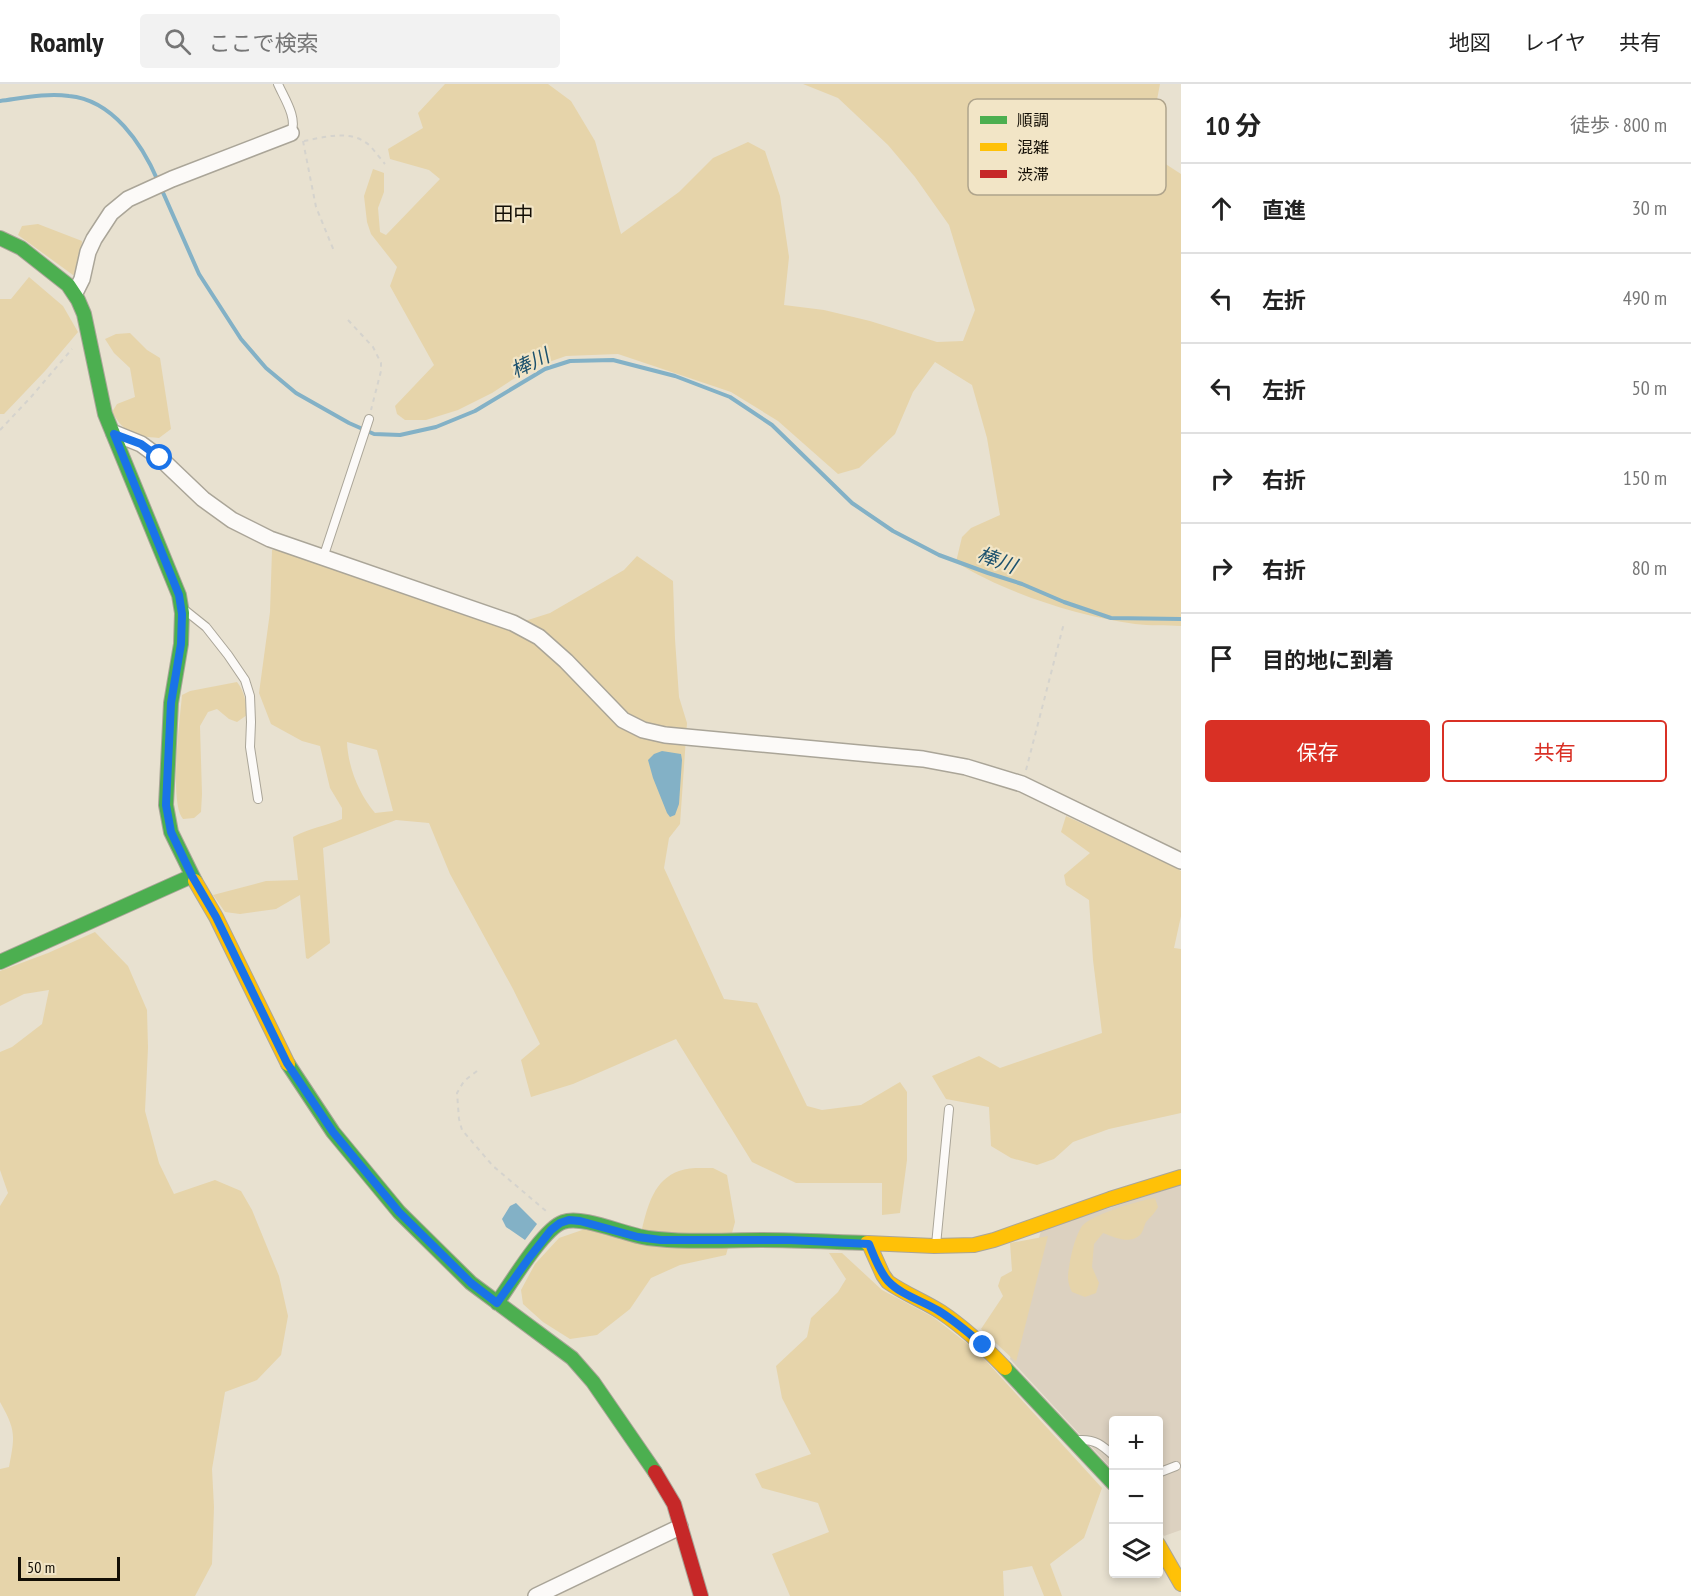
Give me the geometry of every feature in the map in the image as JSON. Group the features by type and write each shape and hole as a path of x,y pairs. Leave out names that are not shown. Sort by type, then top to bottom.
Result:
{"street":[{"path":"75,293 82,279 88,252 94,239 111,213 128,199 172,179 297,137"},
{"path":"2,237 21,248 68,285 75,293 84,314 101,398 179,595 181,644 171,703 166,805 171,832 192,876 216,917 287,1063 333,1132 399,1212 471,1283 572,1358 593,1382 661,1481 674,1504 701,1596"},
{"path":"114,434 141,444 160,458 203,499 232,520 270,539 513,623 539,637 566,661 623,720 642,730 665,735 923,759 966,767 1022,784 1181,861"},
{"path":"0,962 192,876"},
{"path":"497,1303 551,1230 569,1220 638,1237 661,1240 790,1240 936,1246 975,1245 1181,1177"},
{"path":"869,1244 888,1282 939,1311 983,1345 1109,1480"},
{"path":"536,1596 680,1527"},
{"path":"1163,1553 1181,1584"}],"lane":[{"path":"278,84 293,120 297,137"},
{"path":"323,558 369,419"},
{"path":"180,607 206,627 245,680 250,696 250,747 258,799"},
{"path":"936,1246 949,1108"},
{"path":"1074,1441 1090,1439 1109,1452"},
{"path":"1163,1471 1176,1466"}],"path":[{"path":"334,251 316,207 297,137 351,136 370,146 385,164"},
{"path":"348,320 373,347 381,363 369,419"},
{"path":"0,430 88,331"},
{"path":"1022,784 1064,623"},
{"path":"477,1071 464,1081 457,1093 462,1130 493,1166 560,1223"}],"shaded area":[{"path":"445,84 548,84 571,101 595,141 621,234 679,192 713,158 748,142 765,151 780,196 789,257 784,305 824,310 870,321 937,342 963,341 975,310 949,225 915,177 888,145 838,98 803,84 1160,84 1157,99 968,99 968,195 1166,195 1166,164 1181,174 1181,626 1135,624 1066,609 996,584 956,562 962,537 971,528 1000,515 987,438 972,385 935,362 913,392 895,434 859,468 838,474 778,421 731,392 618,354 566,356 529,369 492,393 458,410 426,420 405,420 397,414 395,406 434,365 390,286 397,267 371,234 364,196 373,169 384,173 384,192 378,208 380,232 386,235 440,179 429,170 390,159 388,149 423,128 418,113"},
{"path":"38,224 82,241 79,273 73,275 18,235 22,226"},
{"path":"29,277 63,306 78,332 45,371 4,414 0,414 0,299 11,299"},
{"path":"130,333 147,350 160,358 171,429 159,438 131,432 121,425 112,412 117,404 135,397 130,368 114,353 105,339 116,334"},
{"path":"272,550 283,550 509,626 550,613 624,570 637,556 673,581 679,697 687,723 680,824 669,838 664,868 724,999 757,1003 807,1106 822,1110 861,1105 900,1082 907,1092 907,1160 900,1213 882,1215 882,1183 796,1183 752,1162 676,1039 573,1084 531,1097 521,1060 540,1044 513,989 450,874 429,823 396,820 323,848 330,943 308,959 306,958 300,895 276,909 240,914 225,912 213,895 266,881 298,880 293,837 342,819 342,808 330,788 320,746 302,741 271,724 259,693 270,612","holes":["347,742 377,750 393,811 375,813 369,806 352,770"]},
{"path":"237,682 246,702 247,715 237,722 229,719 217,709 208,712 200,726 201,812 194,818 183,819 179,810 176,780 182,695 190,691"},
{"path":"1066,816 1181,871 1181,916 1174,948 1181,949 1181,1113 1109,1129 1073,1142 1054,1159 1037,1165 1011,1158 991,1146 989,1107 946,1099 932,1076 979,1056 1000,1068 1102,1033 1093,960 1089,900 1066,885 1064,875 1090,853 1061,832"},
{"path":"95,932 128,966 147,1010 145,1111 159,1163 174,1194 215,1180 241,1191 252,1210 279,1276 288,1316 281,1355 257,1380 225,1392 212,1469 214,1507 212,1564 195,1596 0,1596 0,1469 9,1467 13,1433 0,1402 0,1206 8,1193 0,1170 0,1052 12,1047 42,1024 49,990 24,994 0,1006 0,971"},
{"path":"713,1168 727,1175 735,1222 726,1255 680,1265 651,1278 630,1309 597,1335 570,1339 543,1322 523,1304 521,1290 535,1264 559,1238 585,1229 642,1229 653,1194 664,1180 683,1170"},
{"path":"1181,1185 1181,1530 1163,1534 1163,1416 1109,1416 1109,1466 1010,1359 1041,1230"},
{"path":"1155,1198 1158,1207 1146,1222 1140,1235 1126,1240 1103,1233 1094,1244 1092,1267 1099,1283 1096,1293 1085,1297 1072,1292 1068,1280 1069,1270 1074,1243 1082,1226 1105,1213"},
{"path":"1048,1236 1016,1362 981,1329 1003,1296 998,1286 1001,1277 1012,1271 1010,1243"},
{"path":"829,1253 842,1253 882,1290 933,1317 977,1351 1102,1488 1084,1538 1050,1564 1062,1596 1044,1596 1032,1566 1003,1571 1004,1596 790,1596 772,1554 829,1532 818,1503 762,1488 755,1474 811,1454 782,1398 776,1366 807,1337 811,1318 838,1292 846,1279"}],"water":[{"path":"662,751 681,754 682,760 679,804 675,815 670,817 653,778 648,760 654,754"},
{"path":"516,1203 537,1224 525,1240 506,1227 502,1219 510,1206"}],"waterway":[{"name":"棒川","path":"0,101 60,95 85,99 99,106 124,126 144,153 158,181"},
{"name":"棒川","path":"161,188 199,274 241,339 266,368 296,393 349,423 374,434 400,435 436,427 475,411 545,369 570,361 613,360 675,376 730,397 772,425 852,503 893,531 939,555 1111,618 1181,619"}],"traffic: fast":[{"path":"0,238 21,248 68,285 78,300 84,314 105,414 179,595 182,613 181,644 171,703 166,805 171,832 195,881"},
{"path":"0,962 192,876"},
{"path":"288,1064 333,1132 399,1212 471,1283 572,1358 593,1382 655,1472"},
{"path":"497,1303 527,1258 546,1235 563,1222 593,1223 662,1240 867,1243"},
{"path":"1005,1368 1109,1479"}],"traffic: slow":[{"path":"195,881 216,917 288,1064"},
{"path":"867,1243 974,1245 1181,1177"},
{"path":"869,1244 888,1282 950,1318 975,1338 1005,1368"},
{"path":"1163,1553 1181,1584"}],"traffic: jam":[{"path":"655,1472 674,1504 701,1596"}],"district":[{"name":"田中","path":"513,214"}],"route":[{"path":"160,458 141,444 114,434 179,595 182,614 181,644 171,703 166,805 171,832 192,876 216,917 287,1063 333,1132 399,1212 471,1283 497,1303 551,1230 569,1220 638,1237 661,1240 790,1240 869,1244 888,1282 939,1311 983,1345"}]}
